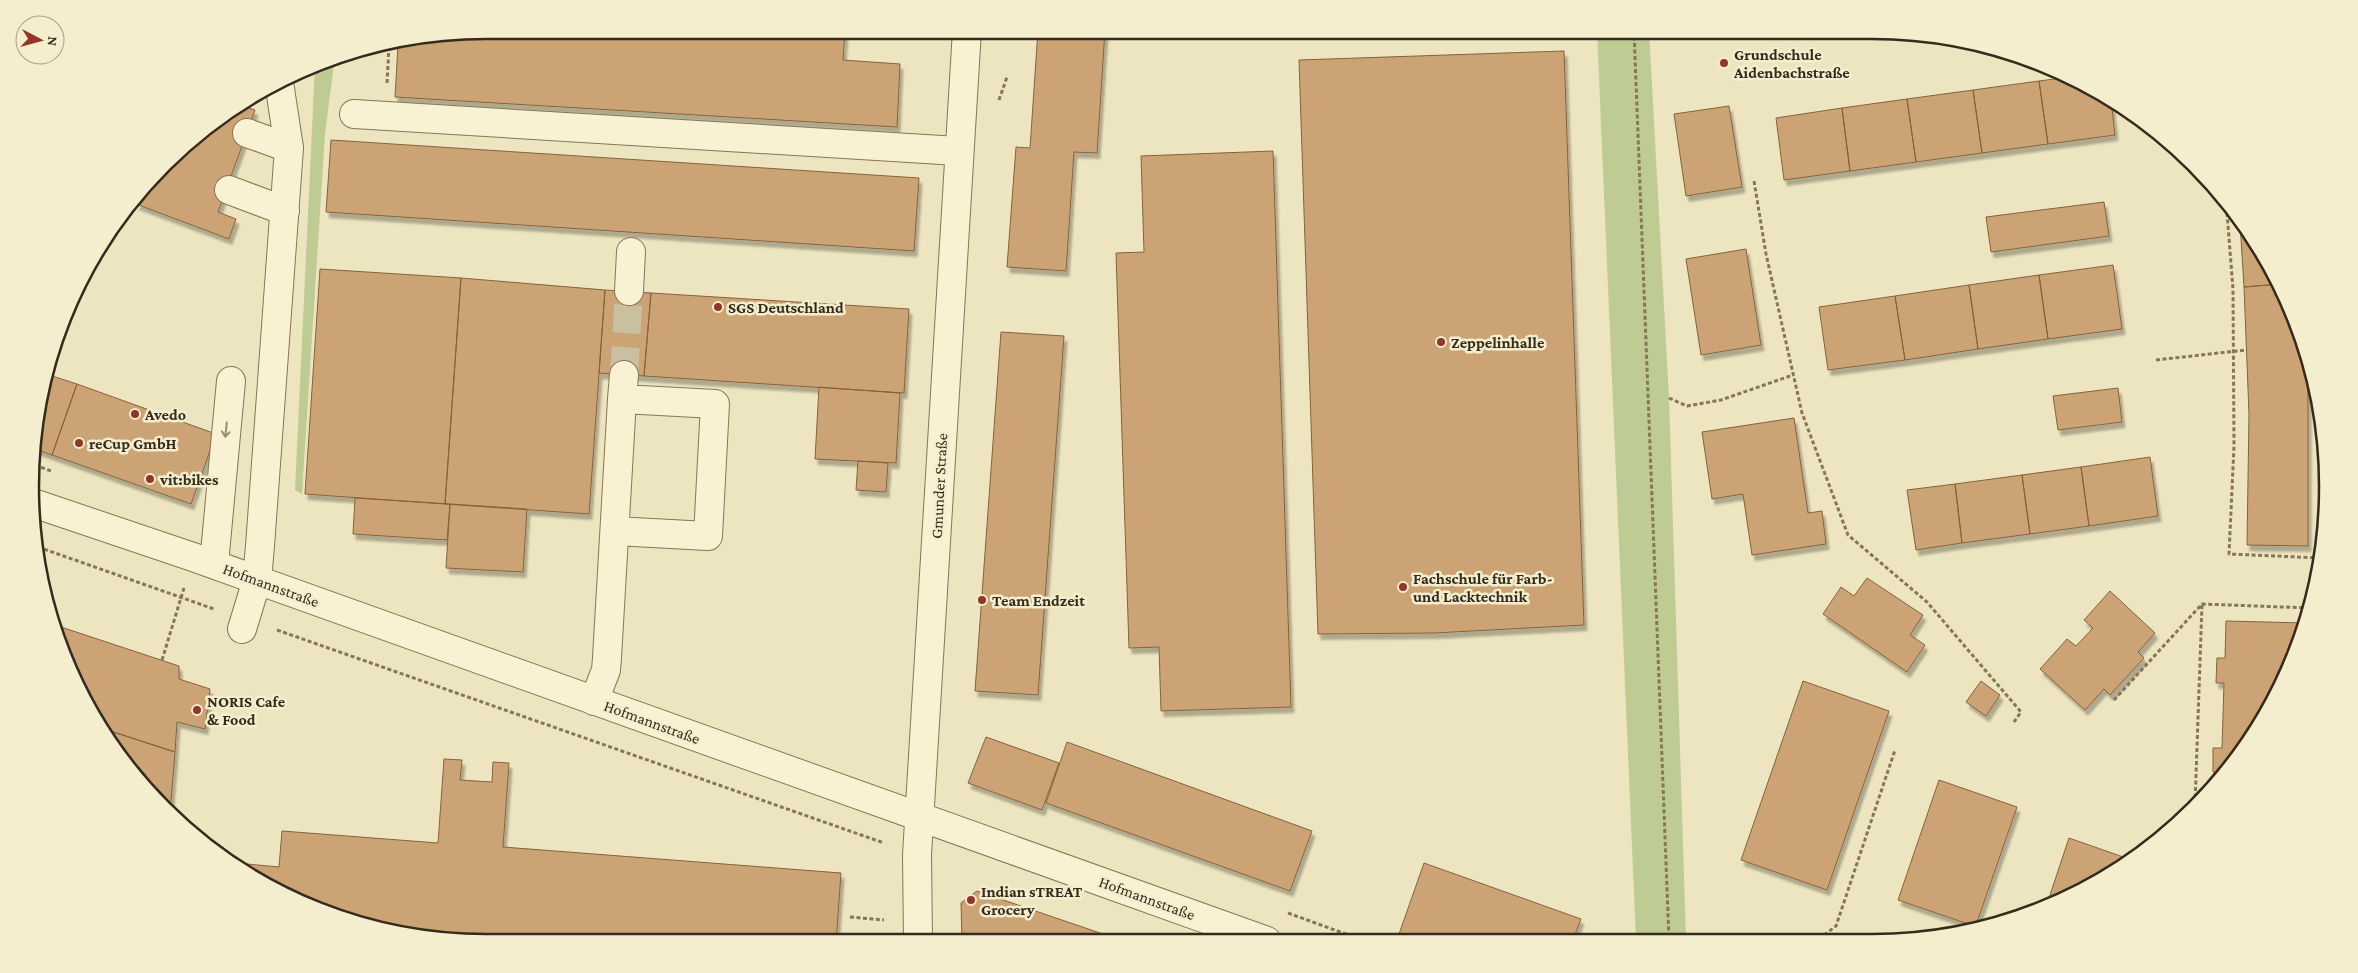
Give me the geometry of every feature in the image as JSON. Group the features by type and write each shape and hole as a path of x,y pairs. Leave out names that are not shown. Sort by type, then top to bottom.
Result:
{"street":[{"name":"Gmunder Straße","path":"918,934 917,855 965,39"},
{"path":"244,624 257,580 285,211 289,148 280,89"},
{"path":"354,114 958,151"},
{"path":"247,133 289,148"},
{"path":"229,190 285,211"},
{"path":"629,291 631,252"},
{"path":"214,564 232,381"},
{"path":"594,700 606,670 623,387 715,404 708,536 615,531"},
{"name":"Hofmannstraße","path":"40,505 214,564 1248,934"}],"path":[{"path":"1634,39 1669,934"},
{"path":"1754,181 1766,254 1802,413 1848,535 1927,602 2021,712 2014,722"},
{"path":"2227,214 2233,289 2234,446 2229,554 2313,558"},
{"path":"2156,360 2246,350"},
{"path":"1669,398 1687,406 1721,400 1794,376"},
{"path":"44,549 244,624 917,855"},
{"path":"2114,700 2202,604 2302,608"},
{"path":"2195,795 2202,604"},
{"path":"162,660 178,608"},
{"path":"1826,934 1836,926 1895,750"}],"green space":[{"path":"1597,39 1649,39 1669,398 1686,934 1636,934"},
{"path":"334,66 325,134 302,494 295,490 315,73"}],"building":[{"path":"844,39 843,60 900,64 897,127 395,97 398,47 457,40"},
{"path":"1037,39 1104,39 1097,153 1074,152 1066,271 1007,267 1016,147 1030,148"},
{"name":"Zeppelinhalle","path":"1564,51 1584,625 1434,633 1318,634 1299,60"},
{"path":"2056,79 2112,109 2115,135 2048,144 2039,81"},
{"path":"2039,81 2048,144 1982,153 1973,90"},
{"path":"1973,90 1982,153 1916,162 1907,99"},
{"path":"1907,99 1916,162 1850,171 1842,108"},
{"path":"1729,106 1742,187 1686,196 1674,114"},
{"path":"248,108 255,110 218,212 236,219 229,239 138,205 191,150 214,131"},
{"path":"1842,108 1850,171 1784,180 1776,118"},
{"path":"331,140 919,178 914,251 326,212"},
{"path":"1273,151 1291,707 1161,711 1159,647 1129,648 1116,253 1144,252 1141,156"},
{"path":"2104,202 2109,236 1991,252 1986,217"},
{"path":"2241,233 2271,285 2244,287"},
{"path":"1746,249 1761,345 1701,355 1686,259"},
{"path":"2113,265 2122,329 2048,339 2039,275"},
{"path":"320,269 461,278 445,504 305,494"},
{"path":"2039,275 2048,339 1978,349 1969,285"},
{"path":"461,278 605,290 589,514 445,504"},
{"path":"1969,285 1978,349 1905,360 1895,296"},
{"path":"2271,285 2285,315 2308,387 2308,546 2247,545 2249,414 2244,287"},
{"path":"605,290 651,293 644,376 599,373"},
{"path":"651,293 909,309 904,393 644,376"},
{"path":"1895,296 1905,360 1828,370 1819,307"},
{"path":"1001,332 1064,336 1038,695 975,691"},
{"path":"53,376 77,384 52,455 41,451 47,399"},
{"path":"77,384 216,434 191,504 52,455"},
{"path":"819,387 900,393 896,463 815,459"},
{"path":"2118,388 2122,422 2058,430 2053,396"},
{"path":"1794,418 1808,513 1822,511 1826,544 1752,555 1743,494 1712,499 1702,432"},
{"path":"2150,457 2158,516 2089,526 2081,467"},
{"path":"858,461 888,463 886,492 856,490"},
{"path":"2081,467 2089,526 2030,534 2022,475"},
{"path":"2022,475 2030,534 1962,543 1955,484"},
{"path":"1955,484 1962,543 1916,550 1907,490"},
{"path":"355,498 450,504 447,540 353,534"},
{"path":"450,504 527,509 523,572 446,568"},
{"path":"1867,578 1923,615 1910,635 1925,645 1907,672 1823,614 1841,587 1854,596"},
{"path":"2110,591 2155,633 2138,652 2144,658 2110,695 2104,689 2085,710 2040,669 2067,639 2076,646 2093,628 2084,620"},
{"path":"2226,621 2297,623 2273,685 2244,735 2216,773 2213,772 2213,748 2222,748 2224,683 2216,683 2217,658 2225,658"},
{"path":"62,627 179,666 179,679 210,689 205,729 177,722 175,752 112,732 85,685"},
{"path":"1803,681 1889,711 1827,890 1741,860"},
{"path":"1981,681 2000,695 1986,716 1966,702"},
{"path":"112,732 175,752 171,804 131,759"},
{"path":"986,737 1059,763 1042,810 968,783"},
{"path":"1067,742 1312,831 1290,891 1046,803"},
{"path":"444,759 462,760 460,780 492,782 493,762 509,763 503,847 841,873 837,934 486,934 428,930 399,926 371,919 315,900 288,888 246,864 279,867 282,831 438,843"},
{"path":"1939,780 2017,807 1977,921 1968,924 1898,900"},
{"path":"2069,838 2123,857 2070,888 2049,897"},
{"path":"1424,863 1581,919 1575,934 1399,934"},
{"path":"977,891 1100,933 962,934 961,903"}],"tunnel":[{"path":"624,375 629,291"}],"place":[{"name":"Grundschule Aidenbachstraße","path":"1724,63"},
{"name":"SGS Deutschland","path":"718,307"},
{"name":"Zeppelinhalle","path":"1441,342"},
{"name":"Avedo","path":"135,414"},
{"name":"reCup GmbH","path":"79,443"},
{"name":"vit:bikes","path":"150,479"},
{"name":"Fachschule für Farb- und Lacktechnik","path":"1403,587"},
{"name":"Team Endzeit","path":"982,600"},
{"name":"NORIS Cafe & Food","path":"197,710"},
{"name":"Indian sTREAT Grocery","path":"971,900"}]}
